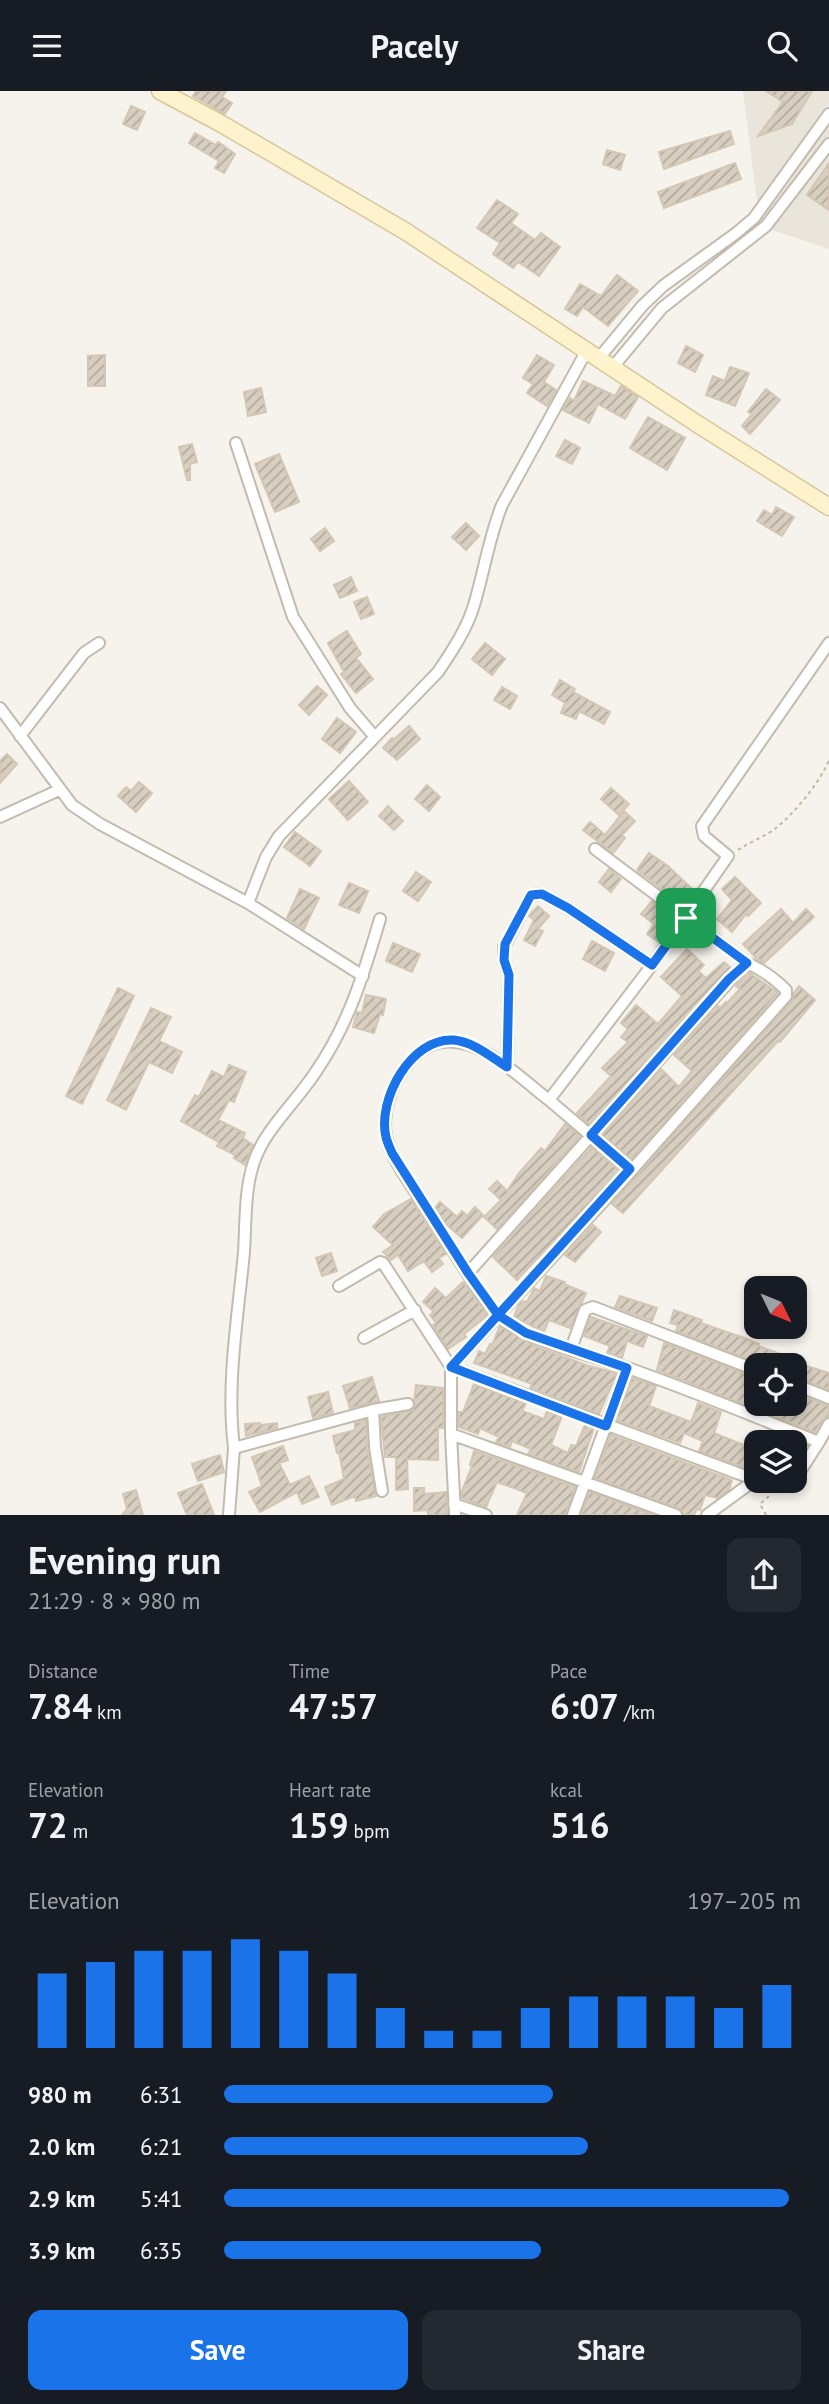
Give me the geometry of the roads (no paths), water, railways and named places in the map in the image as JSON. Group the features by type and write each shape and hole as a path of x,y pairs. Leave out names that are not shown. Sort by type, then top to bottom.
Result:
{"main road":[{"path":"160,91 405,231 829,507"}],"street":[{"path":"248,903 266,857 279,836 438,672 456,644 474,608 494,526 502,505 593,354 663,286 754,218 829,114"},
{"path":"612,368 662,308 766,226 828,146 813,139"},
{"path":"776,190 787,199"},
{"path":"236,443 293,617 350,708 375,737"},
{"path":"20,736 84,653 99,643"},
{"path":"550,1100 652,965 728,856 704,836 702,826 829,643"},
{"path":"0,708 72,805 100,824 248,903 363,976"},
{"path":"0,817 59,790"},
{"path":"451,1367 786,996 786,990 771,975 747,963 595,849"},
{"path":"507,1067 509,975 504,960 504,947 531,895 542,894 568,908 652,965"},
{"path":"229,1515 234,1448 231,1423 234,1363 253,1166 263,1141 298,1099 346,1023 380,919"},
{"path":"468,1273 729,979 747,963"},
{"path":"630,1169 507,1067 478,1048 463,1042 443,1041 425,1048 407,1065 395,1085 388,1105 386,1136 392,1153 468,1273 498,1315 517,1329 819,1442"},
{"path":"339,1286 380,1262 388,1269 415,1310 451,1367 455,1509 486,1515"},
{"path":"571,1349 585,1310 593,1307 744,1365"},
{"path":"364,1338 415,1310"},
{"path":"451,1367 744,1475"},
{"path":"573,1515 627,1368"},
{"path":"807,1389 829,1398"},
{"path":"234,1448 373,1410 408,1404"},
{"path":"373,1410 375,1447 382,1490"},
{"path":"807,1461 829,1424"},
{"path":"451,1434 676,1515"},
{"path":"707,1515 744,1490"}]}
